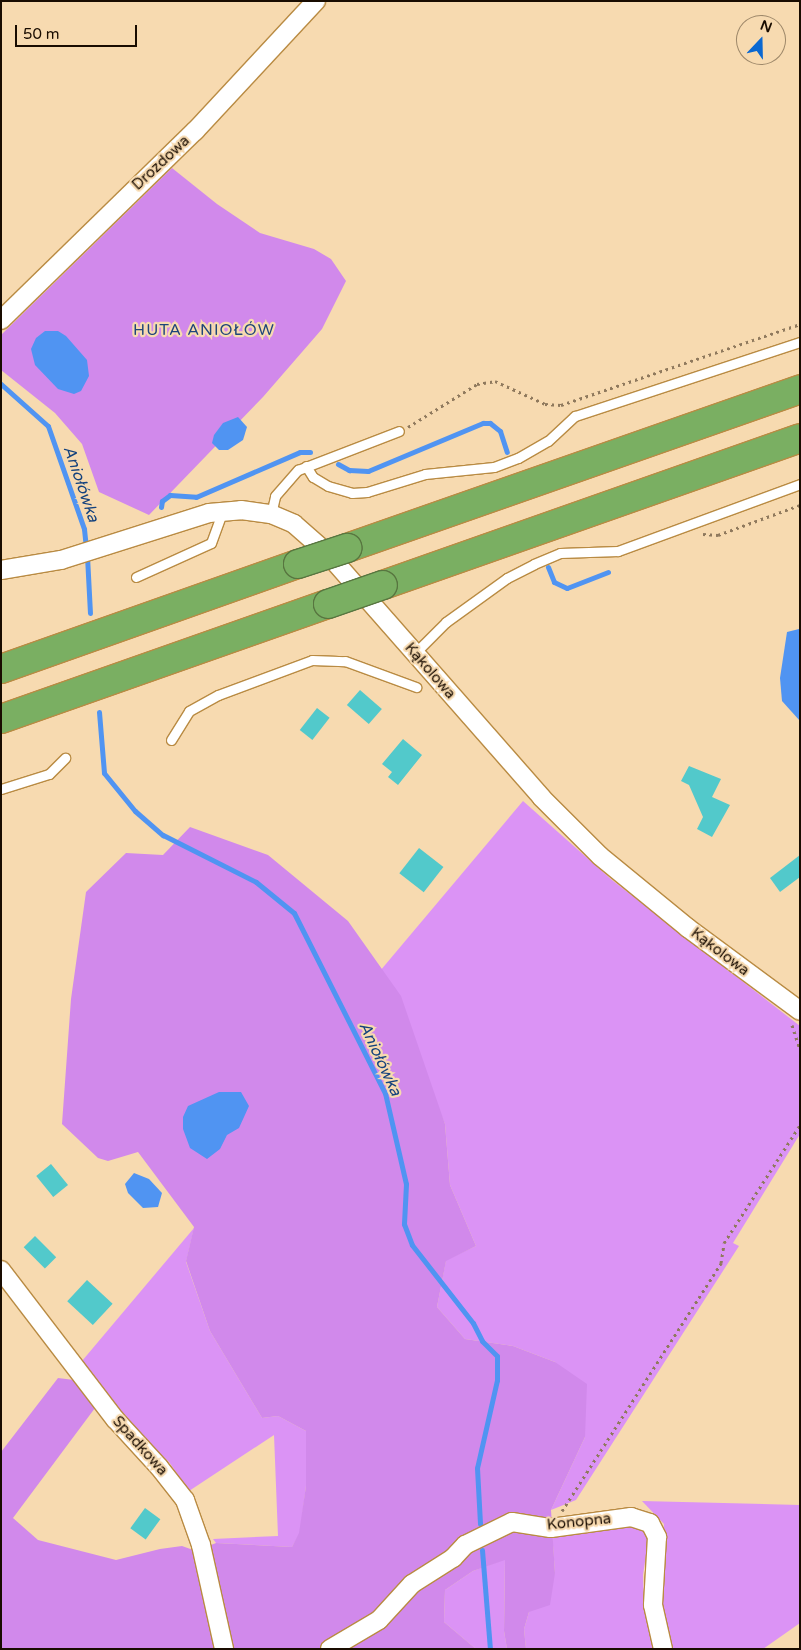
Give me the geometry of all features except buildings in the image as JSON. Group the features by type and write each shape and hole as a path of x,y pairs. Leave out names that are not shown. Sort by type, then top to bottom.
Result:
{"highway":[{"path":"1,669 800,389"},
{"path":"1,719 800,438"}],"street":[{"name":"Drozdowa","path":"1,320 195,131 316,1"},
{"name":"Kąkolowa","path":"1,570 61,560 222,512 241,510 271,514 294,524 327,553 541,797 600,856 688,928 800,1011"},
{"name":"Spadkowa","path":"1,1270 114,1419 159,1467 185,1500 201,1545 224,1649"},
{"name":"Konopna","path":"330,1649 378,1620 412,1584 452,1558 465,1545 512,1522 551,1528 631,1517 650,1523 657,1537 653,1605 663,1649"}],"lane":[{"path":"306,466 313,477 328,486 352,493 367,492 425,474 494,467 518,458 548,441 575,416 800,342"},
{"path":"271,514 275,496 284,482 306,466 399,431"},
{"path":"415,653 446,622 507,578 534,564 560,553 618,551 800,484"},
{"path":"136,577 211,543 222,512"},
{"path":"171,740 189,711 218,695 312,660 345,661 416,687"},
{"path":"1,789 48,774 65,758"}],"path":[{"path":"399,431 428,417 477,384 495,381 545,404 561,405 800,324"},
{"path":"671,532 718,534 800,505"},
{"path":"551,1528 721,1263 724,1243 800,1125"}],"shaded area":[{"path":"172,168 217,204 260,233 314,249 331,259 346,281 322,329 263,397 149,515 99,492 82,444 55,413 1,370 1,335"},
{"path":"523,801 612,880 800,1026 800,1134 733,1243 739,1246 576,1500 551,1510 585,1437 555,1362 513,1346 465,1339 437,1307 446,1260 476,1246 450,1185 445,1124 380,971"},
{"path":"190,827 268,855 348,921 401,996 445,1124 450,1185 476,1246 446,1261 437,1307 465,1339 513,1346 555,1362 587,1384 585,1437 551,1510 555,1573 550,1605 529,1612 524,1629 526,1649 507,1649 504,1631 505,1560 473,1571 445,1590 444,1622 476,1649 1,1649 1,1452 58,1378 74,1380 95,1398 95,1408 13,1518 38,1540 116,1560 160,1549 182,1546 196,1551 216,1543 292,1547 299,1533 306,1486 306,1431 278,1416 262,1418 210,1331 186,1261 194,1227 138,1152 108,1161 98,1158 62,1124 71,999 86,892 126,853 163,855"},
{"path":"194,1228 186,1262 210,1331 262,1418 278,1416 306,1431 306,1486 300,1533 292,1547 216,1543 213,1539 278,1536 274,1435 189,1491 169,1462 142,1437 82,1361"},
{"path":"642,1501 800,1505 800,1623 763,1649 671,1649 659,1591 664,1524"},
{"path":"635,1525 649,1535 643,1575 644,1604 654,1649 526,1649 524,1629 529,1612 555,1573 552,1531"},
{"path":"505,1559 504,1631 507,1649 476,1649 444,1622 445,1590 473,1571"}],"water":[{"path":"45,331 58,331 66,336 87,360 89,376 81,391 74,394 58,389 35,365 31,349 36,338"},
{"path":"238,417 247,427 243,440 228,450 219,450 212,443 214,435 223,423"},
{"path":"799,629 800,721 782,701 780,678 787,632"},
{"path":"219,1092 241,1092 249,1106 239,1128 227,1135 220,1149 207,1159 190,1148 183,1129 183,1117 188,1106"},
{"path":"134,1173 149,1179 162,1193 158,1207 143,1208 128,1193 125,1184"}],"waterway":[{"name":"Aniołówka","path":"1,384 48,426 84,529 86,548"},
{"path":"338,464 349,470 368,471 483,423 490,423 500,431 507,452"},
{"path":"161,507 162,501 170,495 196,497 300,452 310,452"},
{"name":"Aniołówka","path":"87,556 90,613"},
{"path":"548,567 554,582 567,588 608,572"},
{"name":"Aniołówka","path":"99,712 104,773 135,811 163,835 256,882 294,913 385,1093 406,1184 404,1224 412,1245 473,1323 482,1341 497,1356 497,1380 477,1468 480,1524"},
{"name":"Aniołówka","path":"482,1550 490,1649"}],"district":[{"name":"HUTA ANIOŁÓW","path":"204,330"}]}
